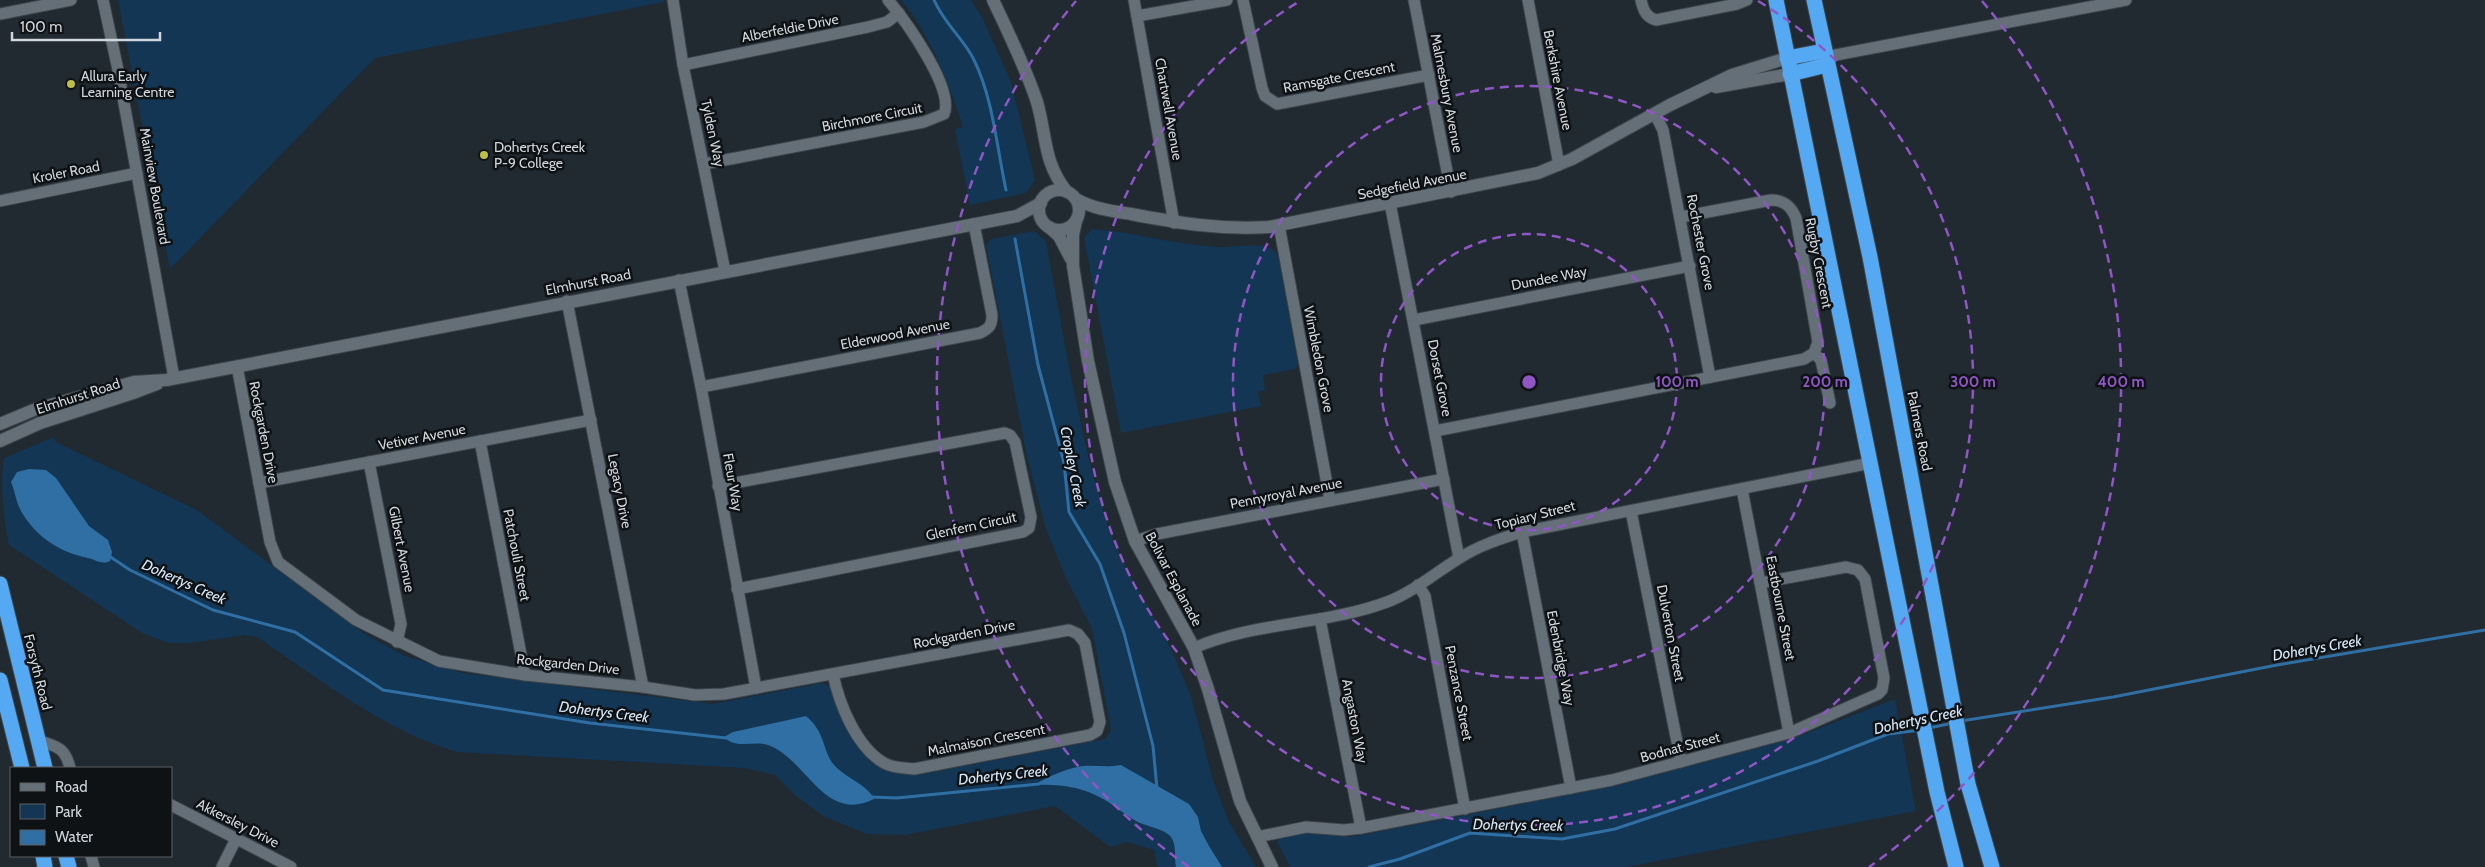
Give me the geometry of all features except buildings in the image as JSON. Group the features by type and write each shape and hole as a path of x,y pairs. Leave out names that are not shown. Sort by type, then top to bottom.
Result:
{"highway":[{"path":"1776,0 1938,792 1956,867"},
{"name":"Palmers Road","path":"1814,0 1825,58 1870,257 1908,457 1946,675 1968,784 1992,867"},
{"path":"1787,58 1825,58"},
{"path":"1790,74 1825,58"},
{"name":"Forsyth Road","path":"0,584 45,767"},
{"path":"0,680 22,767"}],"street":[{"path":"0,14 71,0"},
{"name":"Mainview Boulevard","path":"103,0 137,173 170,379"},
{"name":"Tylden Way","path":"673,0 683,65 725,272"},
{"name":"Birchmore Circuit","path":"704,164 924,122 944,114 947,108 940,82 920,44 888,0"},
{"path":"993,0 1019,53 1034,95 1050,167 1040,215 1047,224 1064,229 1076,220 1079,212 1072,195 1050,167"},
{"name":"Chartwell Avenue","path":"1134,0 1174,223"},
{"path":"1137,16 1227,0"},
{"name":"Ramsgate Crescent","path":"1243,0 1262,88 1265,96 1277,104 1428,75"},
{"name":"Malmesbury Avenue","path":"1414,0 1451,192"},
{"name":"Berkshire Avenue","path":"1528,0 1559,165"},
{"path":"1641,0 1649,18 1656,20 1737,4 1747,0"},
{"path":"1825,58 2126,0"},
{"name":"Alberfeldie Drive","path":"683,65 868,27 887,22 899,13"},
{"name":"Sedgefield Avenue","path":"1072,195 1089,207 1174,223 1236,228 1279,225 1519,178 1559,165 1738,72 1787,58"},
{"name":"Sedgefield Avenue","path":"1706,88 1790,74"},
{"name":"Rochester Grove","path":"1655,114 1663,130 1710,377"},
{"name":"Kroler Road","path":"0,201 137,173"},
{"path":"1043,200 1058,190 1072,195"},
{"name":"Elmhurst Road","path":"0,424 36,409 84,394 134,382 170,379 567,301 1017,216 1043,200"},
{"name":"Rugby Crescent","path":"1681,217 1771,200 1779,200 1792,209 1796,218 1818,342 1814,353 1821,360 1830,403"},
{"name":"Dorset Grove","path":"1390,203 1459,558"},
{"name":"Sedgefield Avenue","path":"1076,220 1104,211"},
{"name":"Elmhurst Road","path":"1017,216 1047,224"},
{"name":"Bolivar Esplanade","path":"1076,220 1073,235 1073,266 1100,420 1115,482 1135,541 1194,648 1208,688 1240,801 1272,867"},
{"name":"Elderwood Avenue","path":"701,387 987,330 992,323 992,314 974,224"},
{"name":"Bolivar Esplanade","path":"1047,224 1059,236 1073,266"},
{"name":"Wimbledon Grove","path":"1279,225 1330,500"},
{"name":"Dundee Way","path":"1414,320 1690,266"},
{"name":"Fleur Way","path":"679,280 701,387 756,688"},
{"name":"Legacy Drive","path":"567,301 643,687"},
{"path":"1435,431 1804,359 1814,353"},
{"name":"Rockgarden Drive","path":"237,366 271,547 278,562 356,620 397,642 439,660 525,675 710,696 1064,630 1078,634"},
{"name":"Elmhurst Road","path":"0,441 40,423 170,379"},
{"name":"Vetiver Avenue","path":"259,483 591,420"},
{"name":"Glenfern Circuit","path":"718,486 1005,433 1010,435 1016,442 1031,517 1029,528 1023,532 737,589"},
{"name":"Patchouli Street","path":"480,441 525,675"},
{"name":"Gilbert Avenue","path":"369,462 400,618 400,632 397,642"},
{"name":"Topiary Street","path":"1194,648 1212,640 1320,619 1389,602 1459,558 1490,542 1522,532 1871,463"},
{"name":"Pennyroyal Avenue","path":"1135,541 1156,534 1444,479"},
{"name":"Eastbourne Street","path":"1742,489 1789,733"},
{"name":"Dulverton Street","path":"1632,511 1681,762"},
{"name":"Edenbridge Way","path":"1522,532 1571,788"},
{"name":"Bodnat Street","path":"1257,837 1298,828 1344,830 1361,828 1612,780 1789,733 1873,697 1882,690 1884,678 1865,579 1858,570 1846,567 1760,583"},
{"name":"Penzance Street","path":"1418,585 1425,596 1466,809"},
{"name":"Angaston Way","path":"1320,619 1361,828"},
{"name":"Malmaison Crescent","path":"833,674 840,698 866,747 885,764 914,769 1085,736 1097,731 1100,718 1085,643 1078,634"},
{"path":"38,740 58,747 65,753 70,767"},
{"name":"Akkersley Drive","path":"172,806 292,867"},
{"path":"222,867 236,839"}],"green space":[{"path":"118,0 664,0 664,2 375,58 170,269"},
{"path":"901,0 971,0 983,19 1011,82 1035,180 1026,193 970,205 955,129 963,127 958,110 930,44"},
{"path":"1092,229 1202,246 1261,246 1274,251 1278,256 1298,364 1295,369 1263,375 1265,390 1258,392 1261,406 1121,433 1084,238"},
{"path":"1034,231 1046,241 1069,367 1088,456 1108,527 1123,562 1171,649 1191,696 1213,780 1229,822 1256,867 1157,867 1154,850 1127,842 1110,847 1055,806 905,835 867,834 823,816 796,796 775,775 744,768 457,752 430,743 378,717 257,637 245,635 190,643 168,643 142,633 9,545 3,501 2,478 4,458 54,437 56,442 197,510 363,633 405,656 462,673 713,704 822,683 830,687 852,733 871,758 884,767 899,773 918,775 1105,739 1111,730 1092,629 1067,580 1046,529 1027,457 986,245 991,239"},
{"path":"1895,699 1916,811 1626,867 1290,867 1277,842 1279,837 1304,833 1351,837 1615,786 1791,739"}],"water":[{"path":"29,469 46,470 56,478 89,526 108,540 112,552 110,561 102,562 67,552 41,536 19,508 11,482 17,472"},
{"path":"806,716 817,729 835,766 867,790 874,799 857,804 842,803 829,797 817,787 782,752 763,744 734,743 724,737 733,732"},
{"path":"1121,765 1189,804 1198,817 1201,831 1222,867 1176,867 1175,848 1173,840 1168,834 1130,818 1105,800 1086,791 1066,786 1034,785 1072,768"}],"waterway":[{"name":"Cropley Creek","path":"934,0 943,17 970,52 980,75 994,124 1006,190"},
{"name":"Cropley Creek","path":"1015,239 1038,365 1064,463 1069,512 1100,564 1124,633 1153,746 1157,789"},
{"name":"Dohertys Creek","path":"109,556 130,570 213,610 295,632 383,690 590,723 726,738"},
{"name":"Dohertys Creek","path":"1961,721 2113,697 2277,665 2485,630"},
{"name":"Dohertys Creek","path":"1929,728 1953,723"},
{"name":"Dohertys Creek","path":"1369,867 1400,859 1470,833 1562,839 1615,829 1818,761 1888,734 1921,730"},
{"name":"Dohertys Creek","path":"871,797 897,798 1039,784"}],"place":[{"name":"Allura Early Learning Centre","path":"71,84"},
{"name":"Dohertys Creek P-9 College","path":"484,155"}]}
